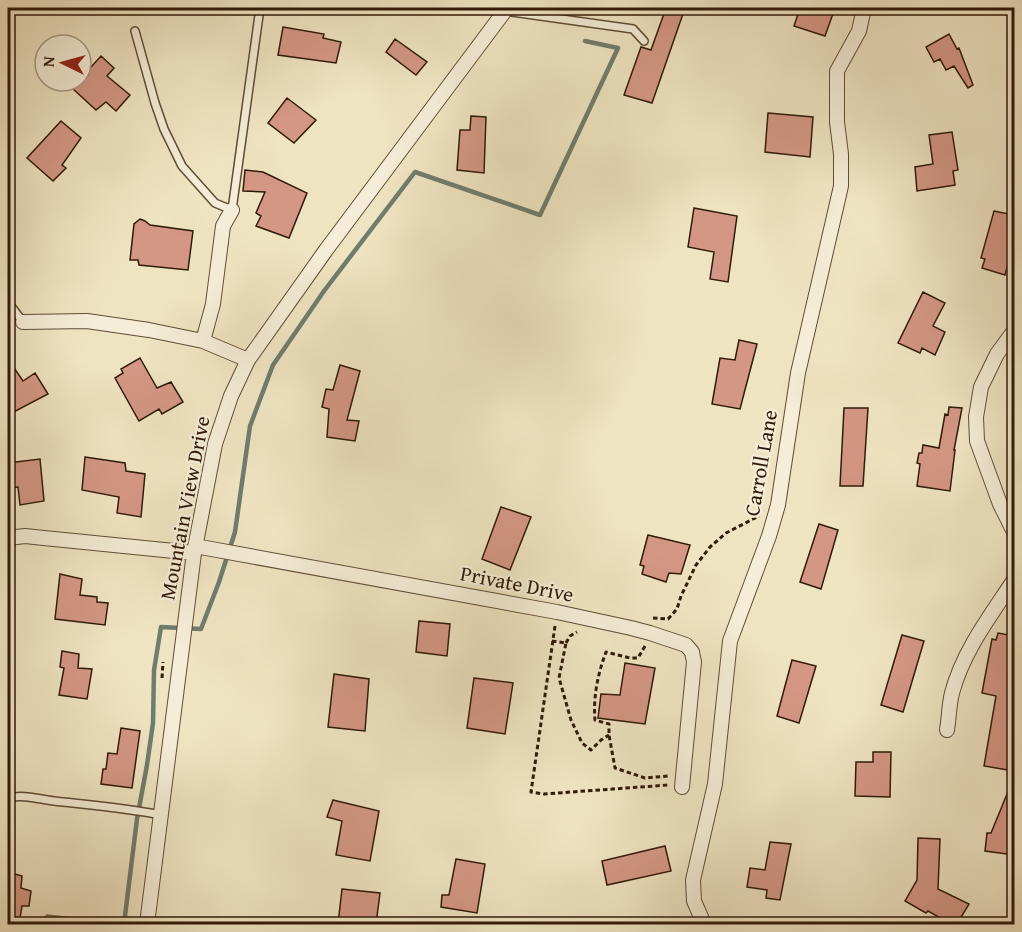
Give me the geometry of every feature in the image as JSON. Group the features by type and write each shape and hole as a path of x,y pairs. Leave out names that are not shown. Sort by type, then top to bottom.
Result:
{"street":[{"name":"Carroll Lane","path":"704,924 694,901 693,880 715,784 730,641 769,536 778,505 798,373 841,186 837,71 859,31 864,8"},
{"name":"Mountain View Drive","path":"147,924 194,550 215,444 231,396 248,360 326,250 506,9"},
{"path":"203,341 213,304 223,226 232,210"},
{"path":"23,322 87,321 150,330 203,341 248,360"},
{"path":"1014,331 997,354 981,387 976,417 977,441 1000,504 1014,532"},
{"name":"Private Drive","path":"8,538 45,538 194,550 557,612 650,633 686,645 692,652 694,662 677,786"},
{"path":"947,730 952,694 961,668 973,642 1013,587"}],"lane":[{"path":"135,31 155,103 182,166 215,203 232,210 260,8"},
{"path":"506,9 633,29 644,41"},
{"path":"8,302 23,322"},
{"path":"8,798 18,795 161,815"}],"path":[{"path":"650,618 668,619 677,609 696,565 710,547 726,533 778,505"},
{"path":"557,612 531,792 544,794 630,787 677,786"},
{"path":"650,633 638,658 606,651 596,688 595,720 609,724 615,768 645,778 669,776"},
{"path":"552,641 566,643 560,678 571,720 582,743 591,750 600,740 609,735"}],"green space":[{"path":"47,915 125,924 36,924"}],"building":[{"path":"666,8 685,8 652,103 624,95 641,47 651,50"},
{"path":"800,8 835,8 825,36 794,26"},
{"path":"283,27 324,34 323,38 341,42 336,63 278,55"},
{"path":"949,34 957,49 959,48 973,85 968,88 954,66 946,70 940,59 934,62 926,47"},
{"path":"395,39 427,62 416,75 386,52"},
{"path":"101,56 114,68 107,76 130,95 116,111 106,102 96,110 77,93 93,93 93,65"},
{"path":"287,98 316,120 294,143 268,123"},
{"path":"768,113 813,117 810,157 765,152"},
{"path":"471,116 486,117 484,173 457,170 460,130 470,130"},
{"path":"61,121 81,138 62,165 66,168 53,181 27,158"},
{"path":"952,132 958,170 953,171 955,185 917,191 915,167 933,164 929,135"},
{"path":"245,170 263,172 307,193 289,238 256,226 261,216 256,213 265,192 243,191"},
{"path":"694,208 737,216 728,282 710,279 714,252 688,247"},
{"path":"994,211 1014,215 1014,245 1005,275 982,268 985,259 981,258"},
{"path":"140,219 150,225 193,231 188,270 139,265 138,260 130,260 134,224"},
{"path":"923,292 945,303 933,326 945,332 935,355 922,348 920,353 898,343"},
{"path":"739,340 757,344 740,409 712,404 720,358 735,360"},
{"path":"140,358 157,388 171,382 183,402 162,414 159,409 139,421 115,378 123,373 121,369"},
{"path":"8,359 23,381 35,373 48,394 8,415"},
{"path":"340,365 360,371 347,420 359,421 355,441 327,437 329,409 322,407 326,389 333,390"},
{"path":"949,407 962,408 954,450 950,491 917,486 919,453 922,453 923,445 939,448 945,414 948,415"},
{"path":"844,408 868,408 863,486 840,486"},
{"path":"85,457 125,463 126,471 145,474 141,517 117,513 119,497 82,490"},
{"path":"40,459 44,501 20,505 18,487 8,488 8,463"},
{"path":"501,507 531,517 510,570 482,559"},
{"path":"819,524 838,530 821,589 800,582"},
{"path":"648,535 690,545 681,574 669,573 666,582 642,574 644,566 640,565"},
{"path":"60,574 82,579 80,595 97,597 97,602 108,603 105,625 55,619"},
{"path":"419,621 450,624 447,656 416,652"},
{"path":"998,633 1014,636 1014,771 984,766 996,696 982,693 992,639 996,640"},
{"path":"902,635 924,641 903,712 881,705"},
{"path":"62,651 79,654 78,668 92,669 87,699 59,695 64,668 60,667"},
{"path":"792,660 816,666 799,723 777,716"},
{"path":"625,663 655,668 645,724 598,718 601,694 620,695"},
{"path":"334,674 369,679 365,731 328,727"},
{"path":"474,678 513,683 505,734 467,728"},
{"path":"121,728 140,731 132,788 101,784 108,753 117,754"},
{"path":"873,752 891,752 890,797 855,796 856,762 873,762"},
{"path":"1014,777 1014,855 985,851 987,833 991,833"},
{"path":"333,800 379,811 370,861 336,855 342,821 327,817"},
{"path":"918,838 940,839 938,889 969,904 957,924 951,924 928,911 926,913 905,901 917,880"},
{"path":"770,842 791,844 780,900 766,898 767,890 747,887 750,868 765,870"},
{"path":"665,846 671,871 607,885 602,861"},
{"path":"456,859 485,864 477,913 441,907 442,895 449,895"},
{"path":"8,872 22,876 21,888 31,891 29,906 22,906 20,918 8,916"},
{"path":"342,889 380,893 376,924 338,924"}],"waterway":[{"path":"124,924 137,819 153,723 154,670 161,627 201,629 235,532 250,426 273,365 324,291 415,172 540,215 618,48 585,41"}]}
